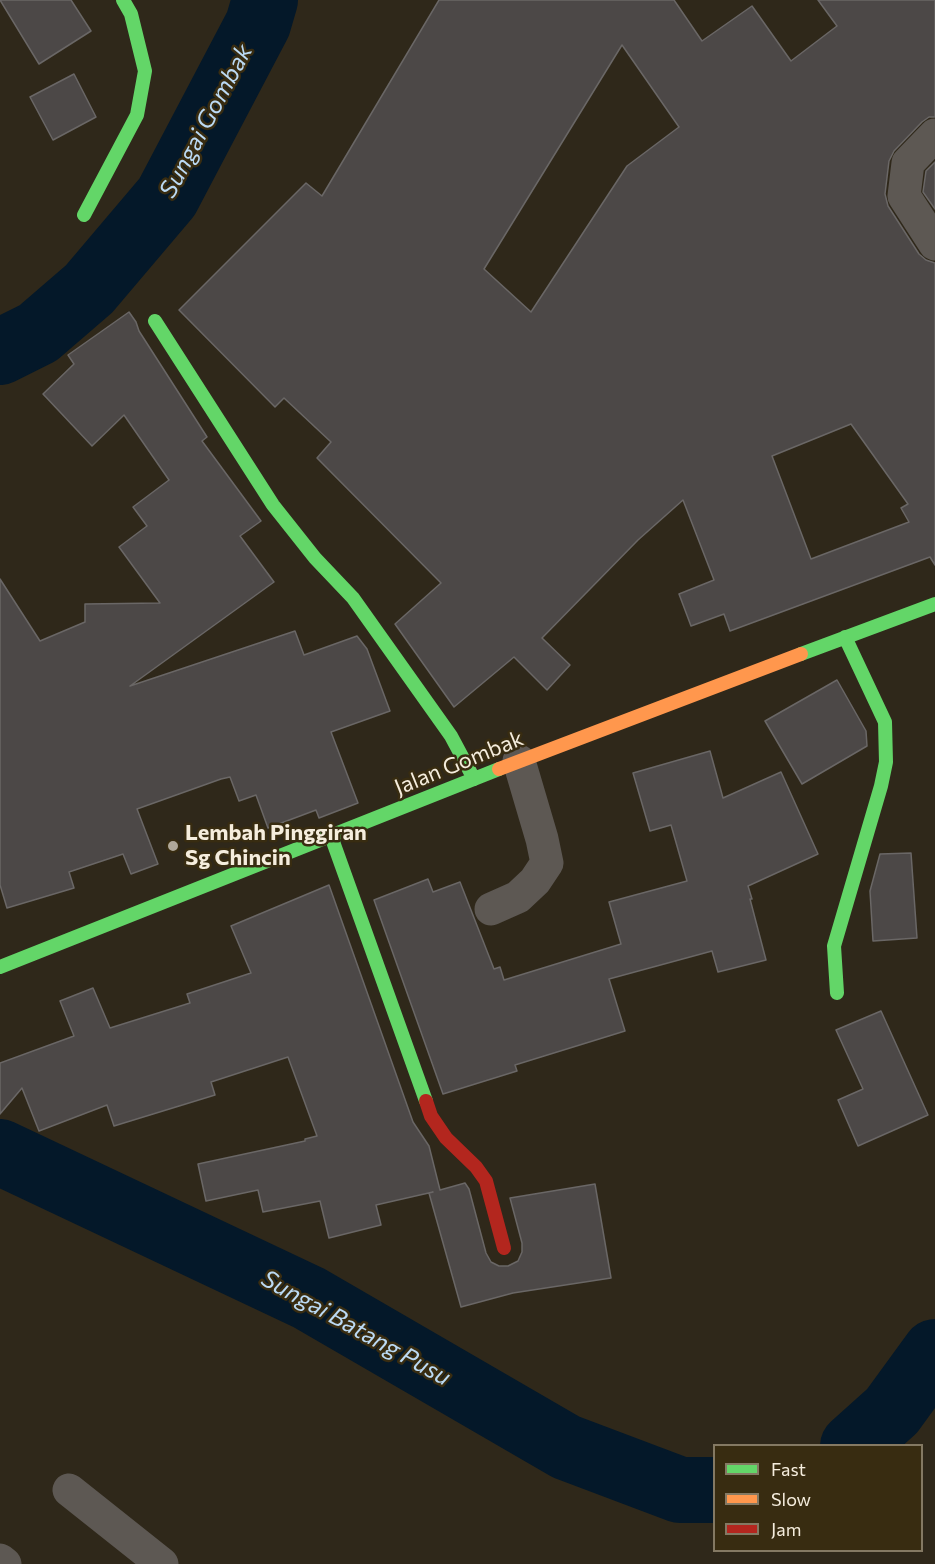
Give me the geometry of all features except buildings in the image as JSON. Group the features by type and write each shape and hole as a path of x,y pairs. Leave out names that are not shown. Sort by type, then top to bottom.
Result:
{"street":[{"path":"84,215 137,115 145,71 131,14 123,0"},
{"path":"935,135 908,163 904,196 935,244"},
{"path":"155,321 273,505 315,558 353,598 451,736 474,779"},
{"name":"Jalan Gombak","path":"0,967 519,761 935,604"},
{"path":"837,993 834,946 886,762 885,722 845,637"},
{"path":"491,909 518,897 535,881 547,863 519,761"},
{"path":"331,836 431,1116 446,1138 476,1167 486,1181 504,1248"},
{"path":"69,1490 162,1564"},
{"path":"0,1560 5,1564"}],"waterway":[{"name":"Sungai Gombak","path":"0,352 38,333 89,289 167,197 258,24 265,0"},
{"name":"Sungai Batang Pusu","path":"0,1152 309,1298 566,1447 680,1490 713,1490"},
{"name":"Sungai Batang Pusu","path":"855,1444 892,1411 935,1352"}],"traffic: fast":[{"path":"84,215 137,115 145,71 131,14 123,0"},
{"path":"155,321 273,505 315,558 353,598 451,736 474,779"},
{"path":"801,654 935,604"},
{"path":"837,993 834,946 886,762 885,722 845,637"},
{"path":"0,967 499,769"},
{"path":"331,836 426,1101"}],"traffic: slow":[{"path":"499,769 801,654"}],"traffic: jam":[{"path":"426,1101 431,1116 446,1138 476,1167 486,1181 504,1248"}],"place":[{"name":"Lembah Pinggiran Sg Chincin","path":"173,846"}]}
